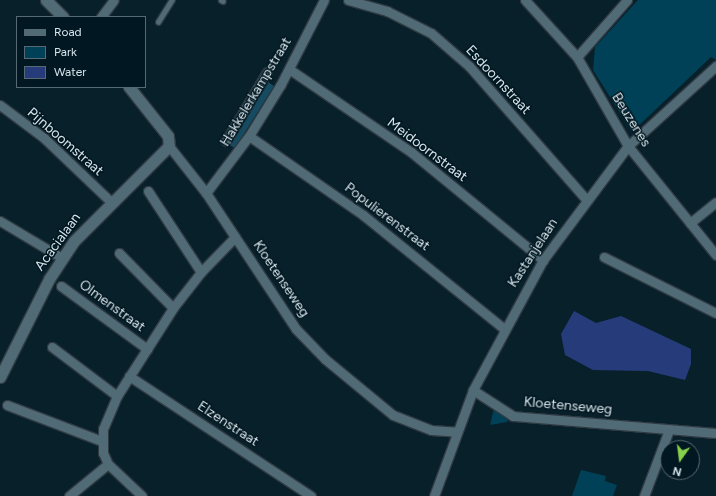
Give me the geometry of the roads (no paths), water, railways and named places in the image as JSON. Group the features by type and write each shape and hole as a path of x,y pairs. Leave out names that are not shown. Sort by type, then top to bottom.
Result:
{"street":[{"path":"46,0 62,16"},
{"path":"102,16 114,0"},
{"name":"Hakkelerkampstraat","path":"206,193 249,136 290,68 324,0"},
{"name":"Esdoornstraat","path":"348,0 387,11 430,33 469,66 586,199"},
{"name":"Beuzenes","path":"525,0 577,57 628,146 716,255"},
{"path":"577,57 627,0"},
{"name":"Kastanjelaan","path":"434,496 473,390 503,328 543,260 586,199 628,146 716,66"},
{"name":"Meidoornstraat","path":"290,68 411,152 543,260"},
{"name":"Hakkelerkampstraat","path":"226,141 267,72"},
{"name":"Kloetenseweg","path":"130,88 168,136 169,146 206,193 296,330 365,396 410,424 457,432"},
{"name":"Pijnboomstraat","path":"0,105 44,138 110,202"},
{"name":"Populierenstraat","path":"249,136 363,215 503,328"},
{"name":"Acacialaan","path":"0,378 62,258 110,202 169,146"},
{"path":"148,191 201,272"},
{"path":"690,223 716,202"},
{"path":"0,221 62,258"},
{"name":"Olmenstraat","path":"108,464 102,441 102,429 117,396 173,308 201,272 235,237"},
{"path":"119,253 173,308"},
{"path":"604,257 716,314"},
{"name":"Olmenstraat","path":"61,286 147,349"},
{"path":"52,347 117,396"},
{"name":"Elzenstraat","path":"129,376 311,496"},
{"name":"Kloetenseweg","path":"473,390 513,416 716,433"},
{"path":"7,405 102,441"},
{"path":"644,496 669,430"},
{"path":"69,496 108,464 142,496"}],"lane":[{"path":"158,22 172,0"}],"water":[{"path":"574,311 596,323 621,316 691,349 691,364 685,380 648,371 593,370 565,355 561,334"}]}
